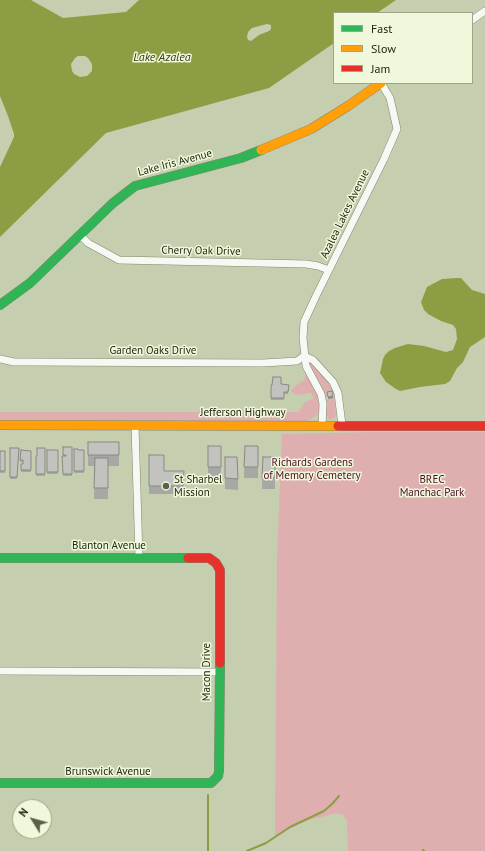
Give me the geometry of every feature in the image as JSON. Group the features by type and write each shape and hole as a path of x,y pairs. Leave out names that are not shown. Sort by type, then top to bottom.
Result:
{"street":[{"path":"473,19 485,11"},
{"name":"Lake Iris Avenue","path":"0,305 30,282 113,203 135,186 241,158 311,129 380,84"},
{"name":"Azalea Lakes Avenue","path":"322,426 323,404 321,394 306,366 304,356 304,322 384,159 397,129 390,98 382,84"},
{"name":"Cherry Oak Drive","path":"80,235 88,243 119,260 306,264 329,270"},
{"path":"304,356 313,360 332,382 338,393 342,426"},
{"name":"Garden Oaks Drive","path":"0,359 14,362 263,363 297,361 304,356"},
{"name":"Jefferson Highway","path":"0,425 485,426"},
{"path":"135,425 139,558"},
{"name":"Blanton Avenue","path":"0,558 209,558 216,563"},
{"name":"Macon Drive","path":"215,780 219,771 220,570 216,563"},
{"path":"0,671 219,672"},
{"name":"Brunswick Avenue","path":"0,783 205,784 211,783 215,780"}],"green space":[{"path":"308,362 310,362 326,378 334,393 325,397 322,386"},
{"path":"306,374 318,395 319,412 316,416 306,421 0,421 0,412 299,412 304,403 314,398 311,393 296,395 291,391 304,380"},
{"path":"334,396 336,416 329,419 326,414 326,401"},
{"path":"485,432 485,851 348,851 347,821 343,815 337,813 309,820 291,828 275,838 277,556 282,434"}],"water":[{"name":"Lake Azalea","path":"0,0 31,0 63,18 126,12 139,0 396,0 378,12 333,12 333,44 269,88 106,133 0,237 0,167 14,137 0,96","holes":["267,24 271,25 271,29 269,31 259,35 251,41 248,40 248,32 252,28","78,56 85,56 92,64 92,71 87,76 80,77 74,74 71,64"]},
{"path":"461,278 472,290 485,294 485,337 470,347 463,362 457,368 450,381 445,384 400,391 396,389 386,382 380,373 383,359 389,351 408,344 424,346 446,352 453,350 457,339 456,329 453,325 428,314 424,310 421,302 427,287 442,279"}],"building":[{"path":"273,377 281,377 281,384 289,385 288,392 284,392 284,398 271,398 271,385"},
{"path":"332,391 333,396 328,397 327,392"},
{"path":"88,442 119,442 119,455 88,455"},
{"path":"208,446 221,446 221,467 208,467"},
{"path":"245,446 258,446 258,467 244,467"},
{"path":"63,447 72,447 72,474 63,474 62,456 66,455 63,455"},
{"path":"10,448 19,448 17,477 10,477"},
{"path":"37,448 45,448 45,474 36,474"},
{"path":"74,449 84,450 84,471 74,471"},
{"path":"21,450 31,451 31,470 21,470 23,460 20,460"},
{"path":"47,450 58,450 58,472 47,472"},
{"path":"0,451 5,451 5,471 0,471"},
{"name":"St Sharbel Mission","path":"149,455 164,455 164,471 184,471 183,486 149,486"},
{"path":"225,457 237,457 238,479 225,478"},
{"path":"263,457 275,457 275,478 262,478"},
{"path":"95,458 108,458 108,488 94,488"}],"waterway":[{"path":"208,795 208,851"},
{"path":"247,851 266,843 290,827 324,811 339,796"}],"traffic: fast":[{"path":"0,305 30,283 113,203 135,186 241,158 261,150"},
{"path":"0,558 188,558"},
{"path":"0,783 211,783 218,776 219,771 220,663"}],"traffic: slow":[{"path":"261,150 311,129 380,84"},
{"path":"0,425 338,426"}],"traffic: jam":[{"path":"338,426 485,426"},
{"path":"188,558 209,558 216,563 220,570 220,663"}],"place":[{"name":"St Sharbel Mission","path":"166,486"}],"park label":[{"name":"Richards Gardens of Memory Cemetery","path":"312,469"},
{"name":"BREC Manchac Park","path":"432,486"}]}
